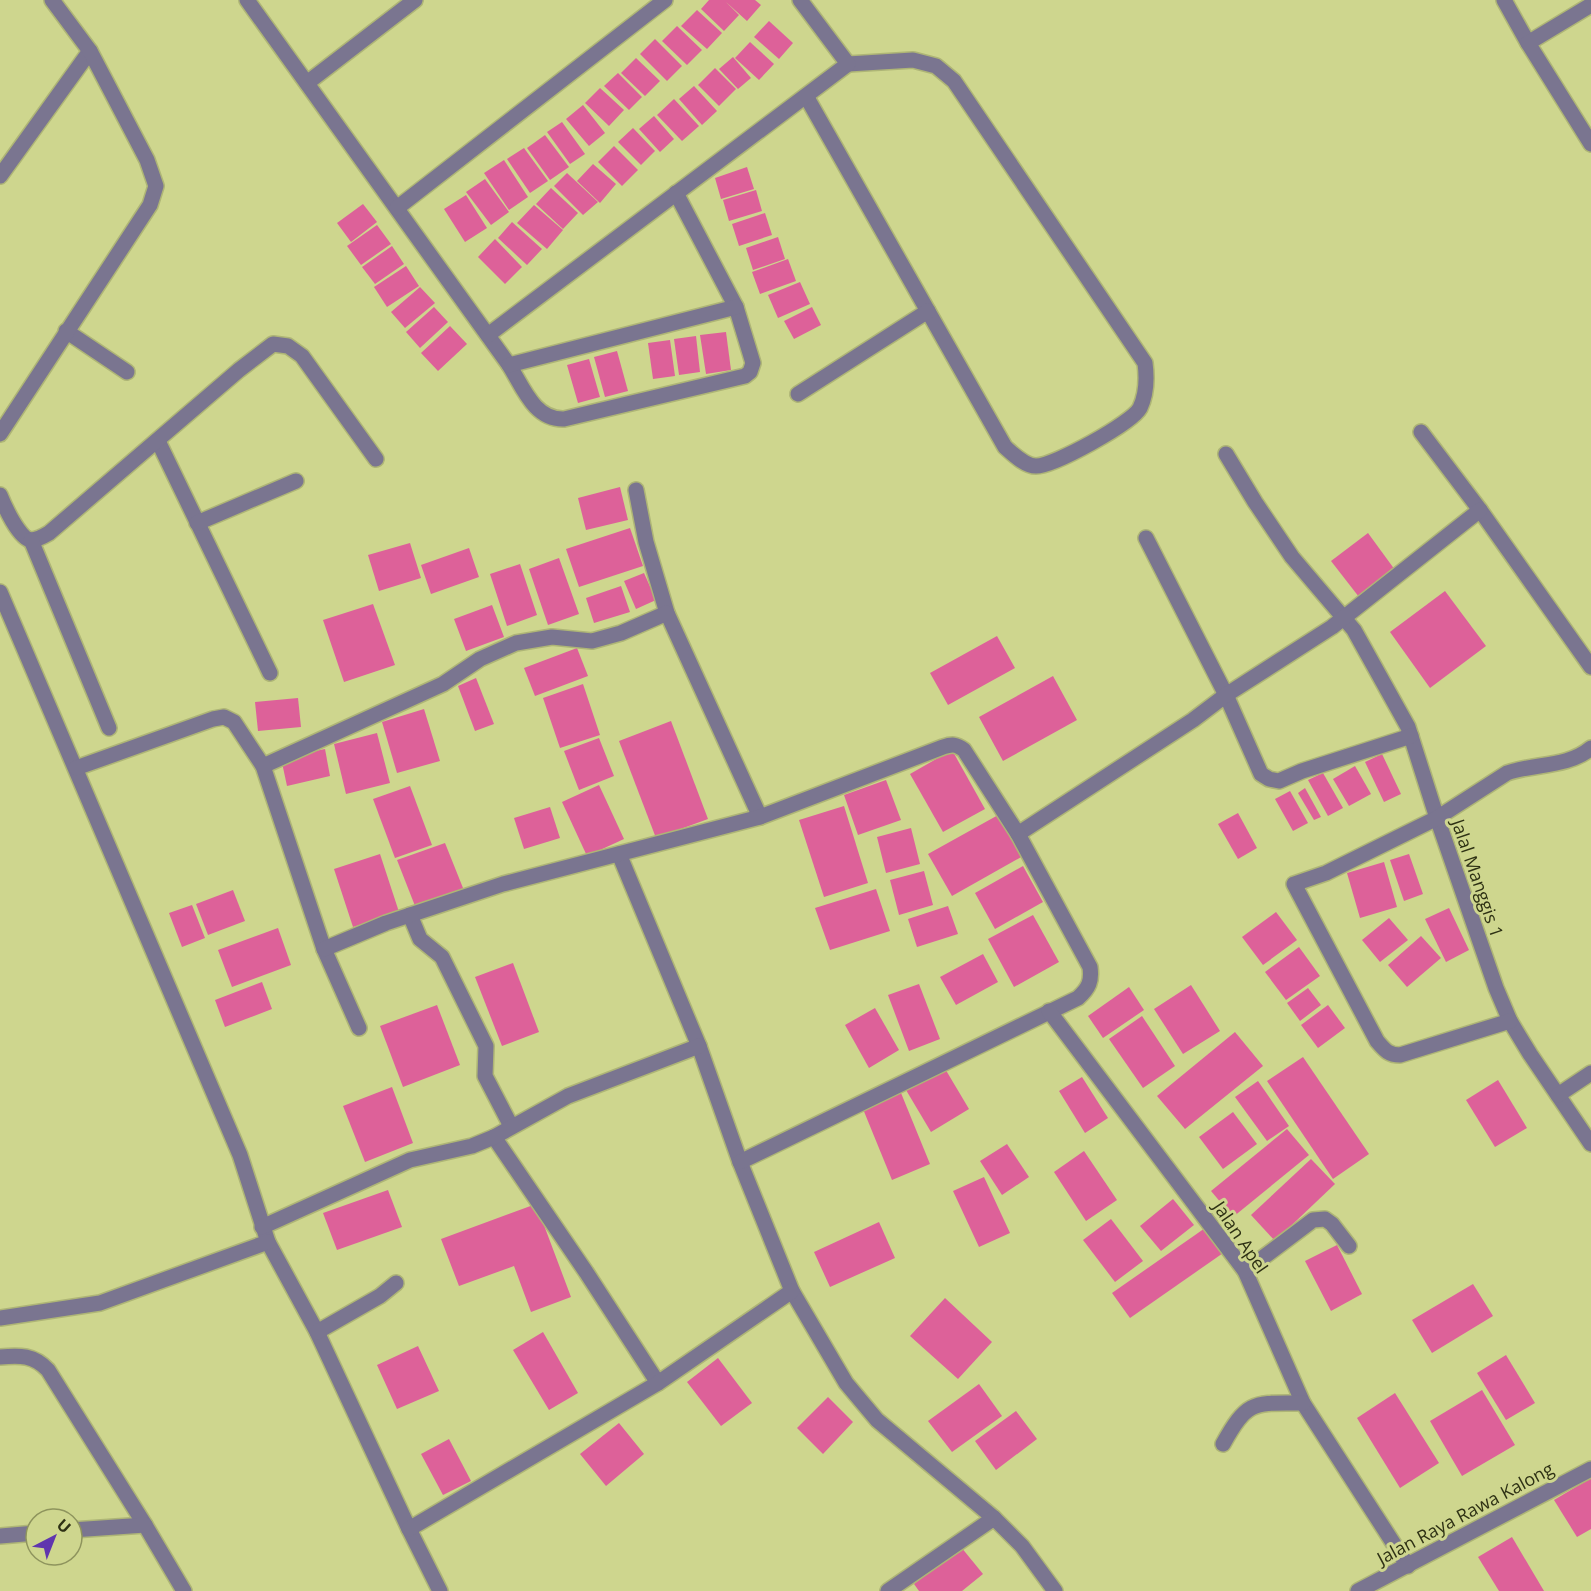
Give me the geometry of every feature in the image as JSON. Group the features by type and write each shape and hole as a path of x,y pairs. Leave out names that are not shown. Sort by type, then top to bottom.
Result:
{"street":[{"path":"0,434 150,205 156,186 147,160 90,51 52,0"},
{"path":"248,0 488,335 535,406 544,415 553,419 564,419 745,376 750,372 753,363 736,307 676,194"},
{"path":"307,83 415,0"},
{"path":"397,208 665,0"},
{"path":"800,0 848,64"},
{"path":"1504,0 1591,144"},
{"path":"1528,43 1591,5"},
{"path":"0,176 90,51"},
{"path":"488,335 848,64 913,60 936,66 954,81 1146,363 1148,382 1139,409 1125,422 1057,462 1035,466 1018,458 1005,447 806,96"},
{"path":"509,365 736,307"},
{"path":"798,394 928,311"},
{"path":"66,331 127,372"},
{"path":"31,540 50,533 239,370 273,344 288,345 302,356 376,459"},
{"path":"1421,432 1480,510 1591,668"},
{"path":"158,441 270,674"},
{"name":"Jalal Manggis 1","path":"1226,454 1292,557 1345,617 1382,678 1411,736 1496,988 1510,1021 1591,1144"},
{"path":"197,523 296,481"},
{"path":"636,490 646,542 667,613 760,817"},
{"path":"0,495 20,533 31,540 109,728"},
{"path":"1018,834 1345,617 1480,510"},
{"path":"1146,538 1226,695 1261,774 1279,781 1411,736"},
{"path":"0,592 240,1155 268,1242 317,1332 440,1591"},
{"path":"263,766 442,684 480,659 516,643 552,637 592,641 621,633 667,613"},
{"path":"76,768 213,719 225,717 239,728 263,766 324,949 359,1028"},
{"path":"324,949 410,915 502,884 760,817 951,744 958,745 964,750 1018,834 1090,967 1091,977 1088,989 1078,998 740,1162"},
{"path":"1510,1021 1400,1055 1393,1055 1384,1050 1377,1041 1294,884 1326,873 1437,818 1507,773 1570,761 1591,748"},
{"path":"619,854 699,1046 740,1162 792,1291 846,1383 877,1420 994,1518 1022,1546 1055,1591"},
{"path":"410,915 420,939 442,957 486,1046 485,1076 511,1126"},
{"name":"Jalan Apel","path":"1048,1011 1245,1271 1303,1403 1408,1566"},
{"path":"262,1227 410,1160 472,1146 494,1137 568,1096 699,1046"},
{"path":"1558,1095 1591,1072"},
{"path":"494,1137 616,1316 658,1383"},
{"path":"1245,1271 1313,1221 1325,1219 1350,1246"},
{"path":"0,1318 100,1303 268,1242"},
{"path":"317,1332 380,1296 396,1283"},
{"path":"409,1529 658,1383 792,1291"},
{"path":"0,1357 20,1355 31,1357 48,1370 184,1591"},
{"path":"1222,1444 1236,1420 1254,1405 1303,1403"},
{"name":"Jalan Raya Rawa Kalong","path":"1358,1591 1591,1469"},
{"path":"888,1591 994,1518"},
{"path":"84,1529 145,1525"},
{"path":"0,1536 24,1534"}],"building":[{"path":"709,0 755,0 761,5 747,21 726,2 739,15 724,31 701,9"},
{"path":"697,10 722,33 707,49 681,26"},
{"path":"769,21 793,43 779,59 754,37"},
{"path":"677,26 702,50 687,65 662,41"},
{"path":"655,39 682,66 667,81 640,54"},
{"path":"750,42 774,64 759,80 735,58"},
{"path":"733,57 751,78 738,89 719,69"},
{"path":"636,58 660,81 645,96 621,73"},
{"path":"715,68 736,89 719,106 698,85"},
{"path":"618,73 642,97 629,110 604,86"},
{"path":"694,86 717,111 702,125 679,99"},
{"path":"600,88 624,110 609,126 585,103"},
{"path":"674,99 699,126 682,141 657,115"},
{"path":"583,105 605,133 589,146 566,119"},
{"path":"654,116 674,139 660,152 639,129"},
{"path":"562,122 585,154 570,164 547,132"},
{"path":"633,128 655,151 641,165 618,142"},
{"path":"545,135 569,167 550,180 527,148"},
{"path":"614,146 638,170 622,186 598,162"},
{"path":"524,148 548,181 530,193 507,159"},
{"path":"504,160 528,197 509,210 484,173"},
{"path":"593,164 616,184 600,203 577,181"},
{"path":"747,167 754,189 721,199 715,178"},
{"path":"567,173 598,202 583,215 554,186"},
{"path":"485,179 509,212 491,225 466,192"},
{"path":"551,188 578,213 563,229 536,204"},
{"path":"756,190 762,211 729,221 723,200"},
{"path":"466,195 487,228 465,242 444,209"},
{"path":"363,204 377,222 351,242 337,223"},
{"path":"534,205 563,230 547,249 517,223"},
{"path":"765,213 772,235 739,246 732,224"},
{"path":"512,222 542,249 527,265 498,238"},
{"path":"377,225 391,244 361,265 347,246"},
{"path":"778,237 785,259 753,270 746,248"},
{"path":"495,239 522,267 505,284 478,257"},
{"path":"392,246 404,264 375,284 362,267"},
{"path":"788,259 796,281 760,294 752,272"},
{"path":"406,266 419,286 387,307 374,287"},
{"path":"800,282 810,304 778,318 768,295"},
{"path":"420,287 435,303 405,328 391,312"},
{"path":"434,307 448,322 420,348 406,332"},
{"path":"812,307 821,325 794,339 784,321"},
{"path":"450,326 467,344 438,371 421,353"},
{"path":"726,332 731,370 706,374 700,335"},
{"path":"696,336 700,372 679,375 674,339"},
{"path":"670,340 675,376 653,379 648,343"},
{"path":"617,351 628,391 605,397 594,357"},
{"path":"589,359 600,397 578,403 567,365"},
{"path":"620,487 628,520 586,530 578,498"},
{"path":"630,528 643,566 579,587 566,549"},
{"path":"1368,533 1395,570 1359,597 1331,561"},
{"path":"410,543 421,578 379,591 368,555"},
{"path":"469,548 479,577 431,594 421,565"},
{"path":"559,558 579,614 548,625 529,569"},
{"path":"520,564 537,615 507,626 490,574"},
{"path":"644,573 656,600 636,609 624,581"},
{"path":"621,586 630,612 594,623 586,598"},
{"path":"1445,591 1486,646 1430,688 1390,632"},
{"path":"373,604 395,665 344,682 323,620"},
{"path":"492,605 504,637 466,651 454,619"},
{"path":"997,636 1015,668 948,705 930,673"},
{"path":"577,648 588,676 535,696 524,668"},
{"path":"1053,676 1077,720 1003,761 979,717"},
{"path":"476,678 494,724 475,731 458,686"},
{"path":"583,684 600,735 560,748 543,698"},
{"path":"298,698 301,727 258,731 255,702"},
{"path":"424,709 440,761 397,773 382,722"},
{"path":"671,721 708,819 656,838 619,741"},
{"path":"377,733 390,783 346,794 334,744"},
{"path":"599,738 614,776 579,790 564,751"},
{"path":"325,749 330,776 287,786 281,758"},
{"path":"952,750 985,809 943,832 910,774"},
{"path":"1382,754 1401,794 1384,802 1365,762"},
{"path":"1355,766 1371,794 1349,806 1333,779"},
{"path":"1323,773 1343,808 1328,816 1308,780"},
{"path":"886,780 901,820 858,835 844,795"},
{"path":"599,785 624,839 587,856 562,802"},
{"path":"410,786 432,845 395,858 373,799"},
{"path":"1305,788 1321,817 1314,820 1298,793"},
{"path":"1290,791 1308,823 1293,831 1275,799"},
{"path":"844,806 868,883 824,897 799,820"},
{"path":"550,807 560,838 524,849 514,818"},
{"path":"1238,813 1257,848 1238,859 1218,824"},
{"path":"1000,814 1023,856 952,896 928,854"},
{"path":"911,828 920,864 886,873 877,837"},
{"path":"445,843 465,893 417,911 397,860"},
{"path":"380,854 399,912 353,927 334,869"},
{"path":"1409,854 1423,894 1404,901 1390,860"},
{"path":"1384,862 1397,907 1360,918 1347,873"},
{"path":"1023,866 1043,902 995,929 975,893"},
{"path":"924,871 933,905 899,915 890,880"},
{"path":"876,889 890,931 830,950 815,908"},
{"path":"233,890 245,921 208,935 196,904"},
{"path":"192,905 205,938 182,947 169,913"},
{"path":"948,906 958,934 917,947 908,919"},
{"path":"1449,908 1469,950 1446,962 1425,919"},
{"path":"1276,912 1297,940 1263,965 1242,937"},
{"path":"1033,915 1059,962 1014,987 988,939"},
{"path":"1389,918 1408,940 1380,962 1362,940"},
{"path":"278,928 291,965 232,987 218,950"},
{"path":"1421,936 1441,958 1407,987 1388,965"},
{"path":"1299,947 1320,976 1286,1000 1265,972"},
{"path":"983,954 998,982 956,1005 940,977"},
{"path":"513,963 539,1032 502,1046 475,977"},
{"path":"262,982 272,1009 225,1027 215,1000"},
{"path":"919,984 940,1039 909,1051 888,995"},
{"path":"1191,985 1220,1031 1183,1054 1154,1009"},
{"path":"1129,987 1144,1010 1103,1038 1088,1016"},
{"path":"1308,988 1321,1005 1300,1021 1287,1003"},
{"path":"437,1005 460,1065 403,1087 380,1026"},
{"path":"1328,1005 1345,1028 1318,1048 1301,1025"},
{"path":"875,1008 899,1050 869,1068 845,1025"},
{"path":"1142,1016 1175,1066 1143,1088 1109,1039"},
{"path":"1235,1032 1263,1066 1185,1129 1157,1096"},
{"path":"1303,1057 1369,1154 1333,1179 1267,1081"},
{"path":"944,1067 969,1109 931,1132 906,1090"},
{"path":"1082,1077 1108,1118 1085,1133 1059,1091"},
{"path":"1498,1080 1527,1128 1495,1147 1466,1100"},
{"path":"1258,1081 1289,1126 1267,1141 1235,1097"},
{"path":"392,1087 413,1143 365,1162 343,1106"},
{"path":"901,1093 930,1164 892,1180 863,1109"},
{"path":"1233,1112 1257,1144 1223,1169 1199,1137"},
{"path":"1287,1129 1309,1155 1233,1217 1211,1191"},
{"path":"1007,1144 1029,1177 1002,1195 980,1161"},
{"path":"1084,1151 1117,1200 1086,1221 1054,1172"},
{"path":"1311,1159 1335,1184 1275,1241 1251,1215"},
{"path":"984,1177 1010,1233 979,1247 953,1191"},
{"path":"388,1190 402,1227 337,1250 323,1213"},
{"path":"1173,1199 1194,1225 1161,1251 1140,1226"},
{"path":"536,1204 571,1297 531,1312 514,1266 459,1286 441,1239"},
{"path":"1111,1219 1143,1261 1115,1282 1083,1240"},
{"path":"879,1222 895,1258 830,1287 814,1252"},
{"path":"1208,1226 1226,1251 1130,1318 1112,1293"},
{"path":"1337,1245 1362,1294 1331,1311 1305,1261"},
{"path":"1473,1284 1493,1316 1432,1353 1412,1320"},
{"path":"945,1298 992,1342 958,1379 910,1336"},
{"path":"543,1332 578,1393 549,1410 513,1350"},
{"path":"418,1346 439,1391 397,1409 377,1365"},
{"path":"1506,1355 1535,1403 1506,1420 1477,1373"},
{"path":"718,1358 752,1403 721,1426 687,1382"},
{"path":"979,1384 1002,1416 952,1452 928,1421"},
{"path":"1482,1390 1515,1445 1462,1476 1430,1421"},
{"path":"1395,1393 1439,1463 1400,1488 1357,1418"},
{"path":"828,1397 853,1422 823,1454 797,1428"},
{"path":"1016,1411 1037,1439 996,1470 975,1441"},
{"path":"619,1423 644,1454 606,1486 580,1454"},
{"path":"449,1439 471,1481 443,1495 421,1454"},
{"path":"1591,1478 1591,1529 1577,1537 1554,1500"},
{"path":"1512,1537 1544,1591 1499,1591 1478,1557"},
{"path":"961,1547 983,1574 962,1591 919,1591 914,1584"}]}
